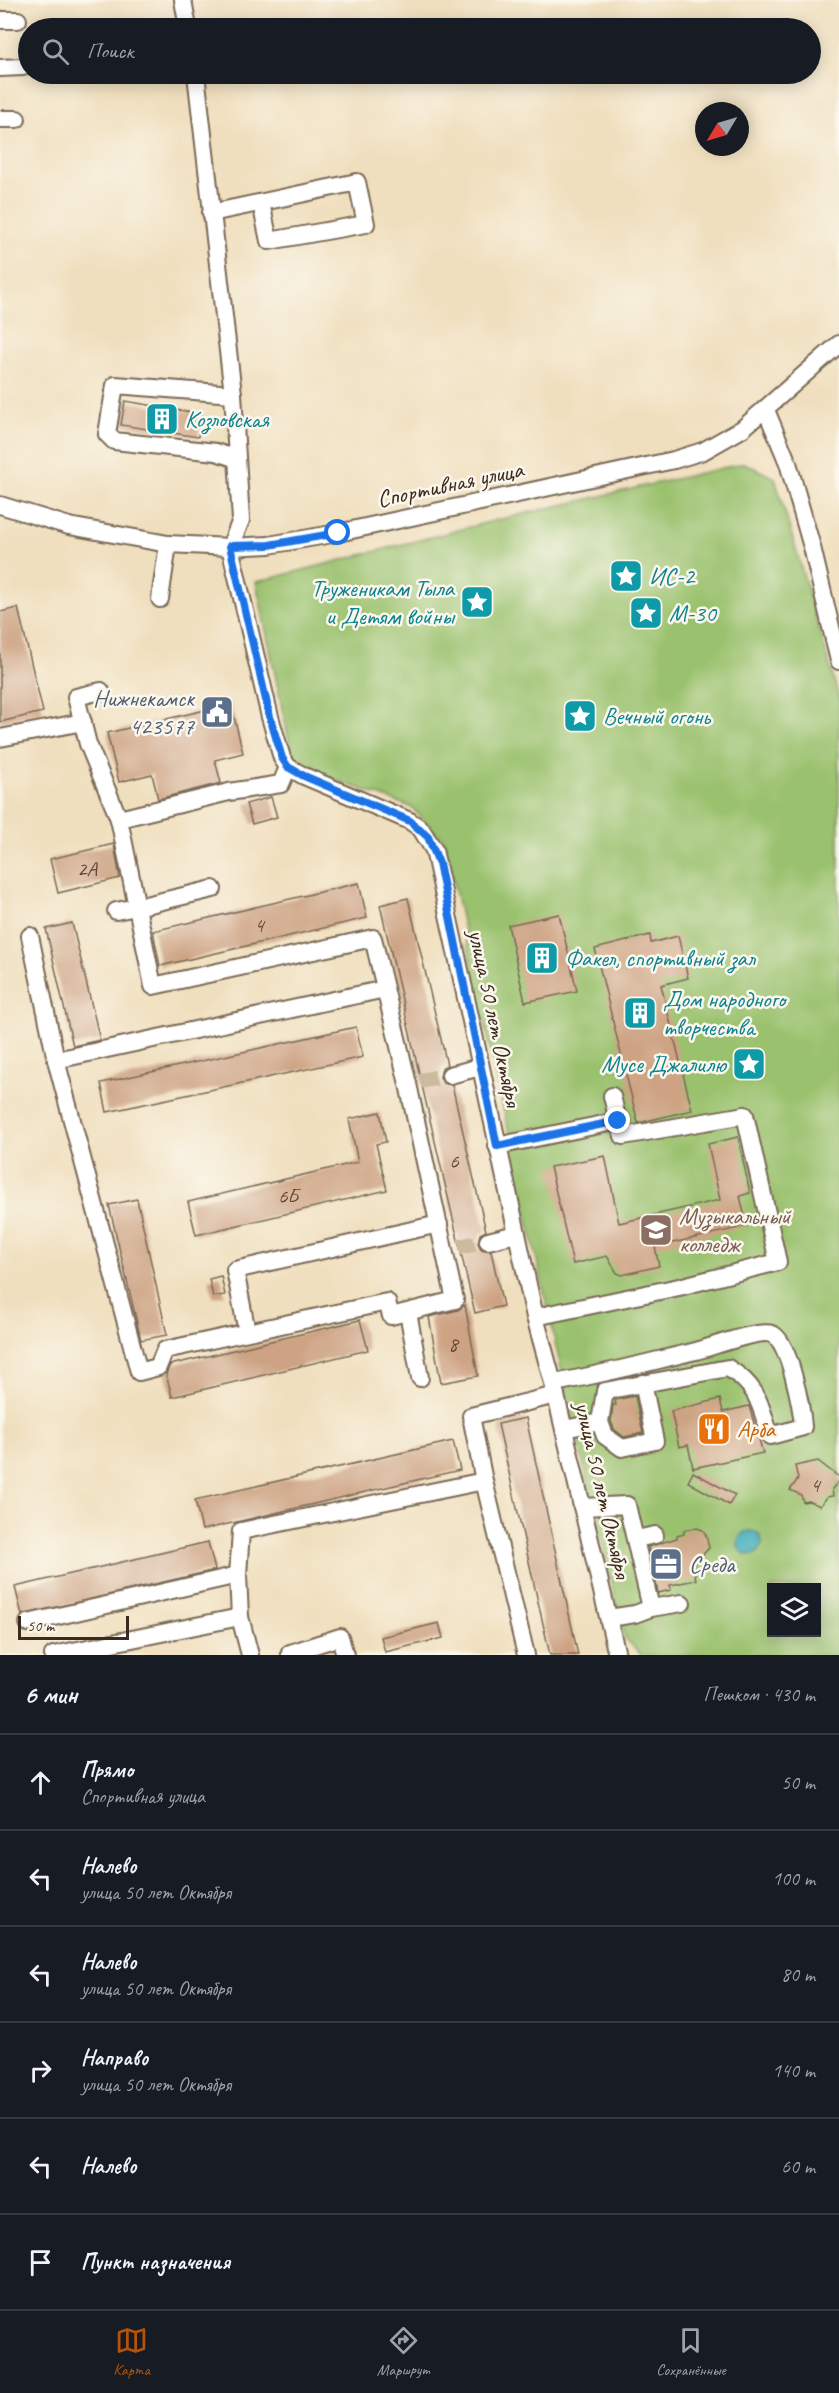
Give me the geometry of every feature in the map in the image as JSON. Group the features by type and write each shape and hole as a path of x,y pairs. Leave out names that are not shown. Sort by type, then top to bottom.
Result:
{"street":[{"path":"183,0 186,18"},
{"path":"0,20 18,20"},
{"path":"0,68 18,67"},
{"path":"119,819 229,792 281,784 288,767 282,758 270,717 230,546 241,520 233,394 197,84"},
{"path":"211,213 357,182 366,224 269,242 261,203"},
{"name":"Спортивная улица","path":"0,505 69,526 168,544 269,545 338,533 675,460 703,451 723,441 765,410 839,344"},
{"path":"233,394 115,385 107,434 114,441 216,452 237,459"},
{"path":"765,410 788,463 839,661"},
{"path":"160,599 168,544"},
{"path":"30,936 56,1060 139,1372 158,1368 165,1350 387,1302 391,1316 455,1300 452,1248 440,1224 414,1082 385,989 373,938 153,987 119,819 88,744 76,697 101,692"},
{"path":"0,738 83,722"},
{"name":"улица 50 лет Октября","path":"288,767 313,781 410,821 428,837 439,863 516,1234 617,1655"},
{"path":"116,911 213,889"},
{"path":"56,1060 385,989"},
{"path":"450,1075 480,1067"},
{"path":"535,1317 679,1287 778,1262 745,1115 623,1136 612,1096"},
{"path":"497,1146 618,1121"},
{"path":"247,1332 235,1270 440,1224"},
{"path":"488,1240 516,1234"},
{"path":"408,1312 420,1378"},
{"path":"526,1655 484,1481 471,1416 554,1389 761,1333 773,1334 779,1339 794,1378 803,1427 770,1436 758,1395 740,1375 728,1368 666,1378 605,1391 600,1422 605,1436 622,1448 655,1441 643,1383"},
{"path":"661,1359 666,1378"},
{"path":"564,1429 600,1422"},
{"path":"250,1655 240,1617 238,1575 241,1531 484,1481"},
{"path":"582,1508 627,1505 651,1608"},
{"path":"636,1539 655,1535"},
{"path":"28,1623 238,1575"},
{"path":"609,1618 682,1603"},
{"path":"53,1655 240,1617"},
{"path":"290,1655 290,1653 340,1637 345,1655"}],"green space":[{"path":"744,463 775,478 839,697 839,1655 641,1655 624,1637 559,1360 444,840 411,807 322,775 297,762 290,747 256,582 497,520"}],"water":[{"path":"750,1531 755,1532 761,1538 761,1548 755,1554 750,1555 745,1554 739,1548 738,1543 739,1538 745,1532"}],"building":[{"name":"Козловская","path":"125,401 202,414 198,437 121,425"},
{"path":"18,608 43,712 0,722 0,612"},
{"path":"231,704 243,753 215,760 221,783 158,799 152,774 119,782 107,733"},
{"path":"271,797 277,817 252,824 246,804"},
{"path":"114,844 120,878 58,893 50,859"},
{"path":"359,883 367,918 160,966 153,931"},
{"path":"408,898 447,1065 442,1068 440,1077 443,1083 452,1085 486,1231 480,1234 478,1243 481,1249 491,1251 503,1306 475,1313 380,905"},
{"name":"Факел, спортивный зал","path":"559,914 577,991 525,1002 508,925"},
{"path":"72,923 100,1040 73,1046 46,929"},
{"name":"Дом народного творчества","path":"650,935 651,943 678,936 688,978 661,985 692,1110 638,1123 595,949"},
{"path":"356,1027 363,1057 107,1112 101,1083"},
{"path":"380,1112 386,1142 376,1144 387,1190 196,1235 188,1202 358,1162 349,1119"},
{"path":"738,1137 750,1193 740,1196 747,1226 655,1247 659,1266 622,1275 617,1273 607,1256 573,1264 550,1167 605,1156 619,1223 720,1200 708,1144"},
{"path":"137,1199 167,1335 141,1340 109,1205"},
{"path":"221,1276 225,1295 213,1297 209,1279"},
{"path":"465,1305 478,1376 441,1383 429,1317 458,1310"},
{"path":"360,1320 368,1350 172,1397 166,1374 170,1365"},
{"path":"635,1396 643,1433 624,1437 614,1429 611,1421 613,1405 616,1405 615,1400"},
{"path":"720,1399 723,1412 749,1406 763,1453 693,1468 688,1445 679,1447 671,1411"},
{"path":"526,1418 578,1655 550,1655 498,1424"},
{"path":"453,1441 460,1470 202,1530 195,1500"},
{"path":"818,1461 839,1477 839,1481 832,1489 833,1496 827,1497 820,1506 809,1501 803,1502 801,1495 790,1490 798,1479 795,1466"},
{"path":"693,1472 735,1495 729,1505 688,1482"},
{"path":"697,1528 703,1530 706,1535 709,1548 693,1565 696,1580 670,1585 671,1590 658,1593 648,1547 677,1538 684,1534 684,1530"},
{"path":"208,1542 215,1570 22,1615 15,1587"},
{"path":"439,1623 443,1638 385,1652 381,1637"}],"tunnel":[{"path":"420,1081 450,1075"},
{"path":"459,1247 488,1241"}],"place":[{"name":"Козловская","path":"162,419"},
{"name":"ИС-2","path":"626,576"},
{"name":"Труженикам Тыла и Детям войны","path":"477,602"},
{"name":"М-30","path":"646,613"},
{"name":"Нижнекамск 423577","path":"217,712"},
{"name":"Вечный огонь","path":"580,716"},
{"name":"Факел, спортивный зал","path":"542,958"},
{"name":"Дом народного творчества","path":"640,1013"},
{"name":"Мусе Джалилю","path":"749,1064"},
{"name":"Музыкальный колледж","path":"656,1230"},
{"name":"Арба","path":"714,1429"},
{"name":"Среда","path":"666,1564"}],"route":[{"path":"338,533 269,545 230,546 270,717 282,758 288,767 313,781 391,811 410,821 428,837 439,863 497,1146 618,1121"}]}
